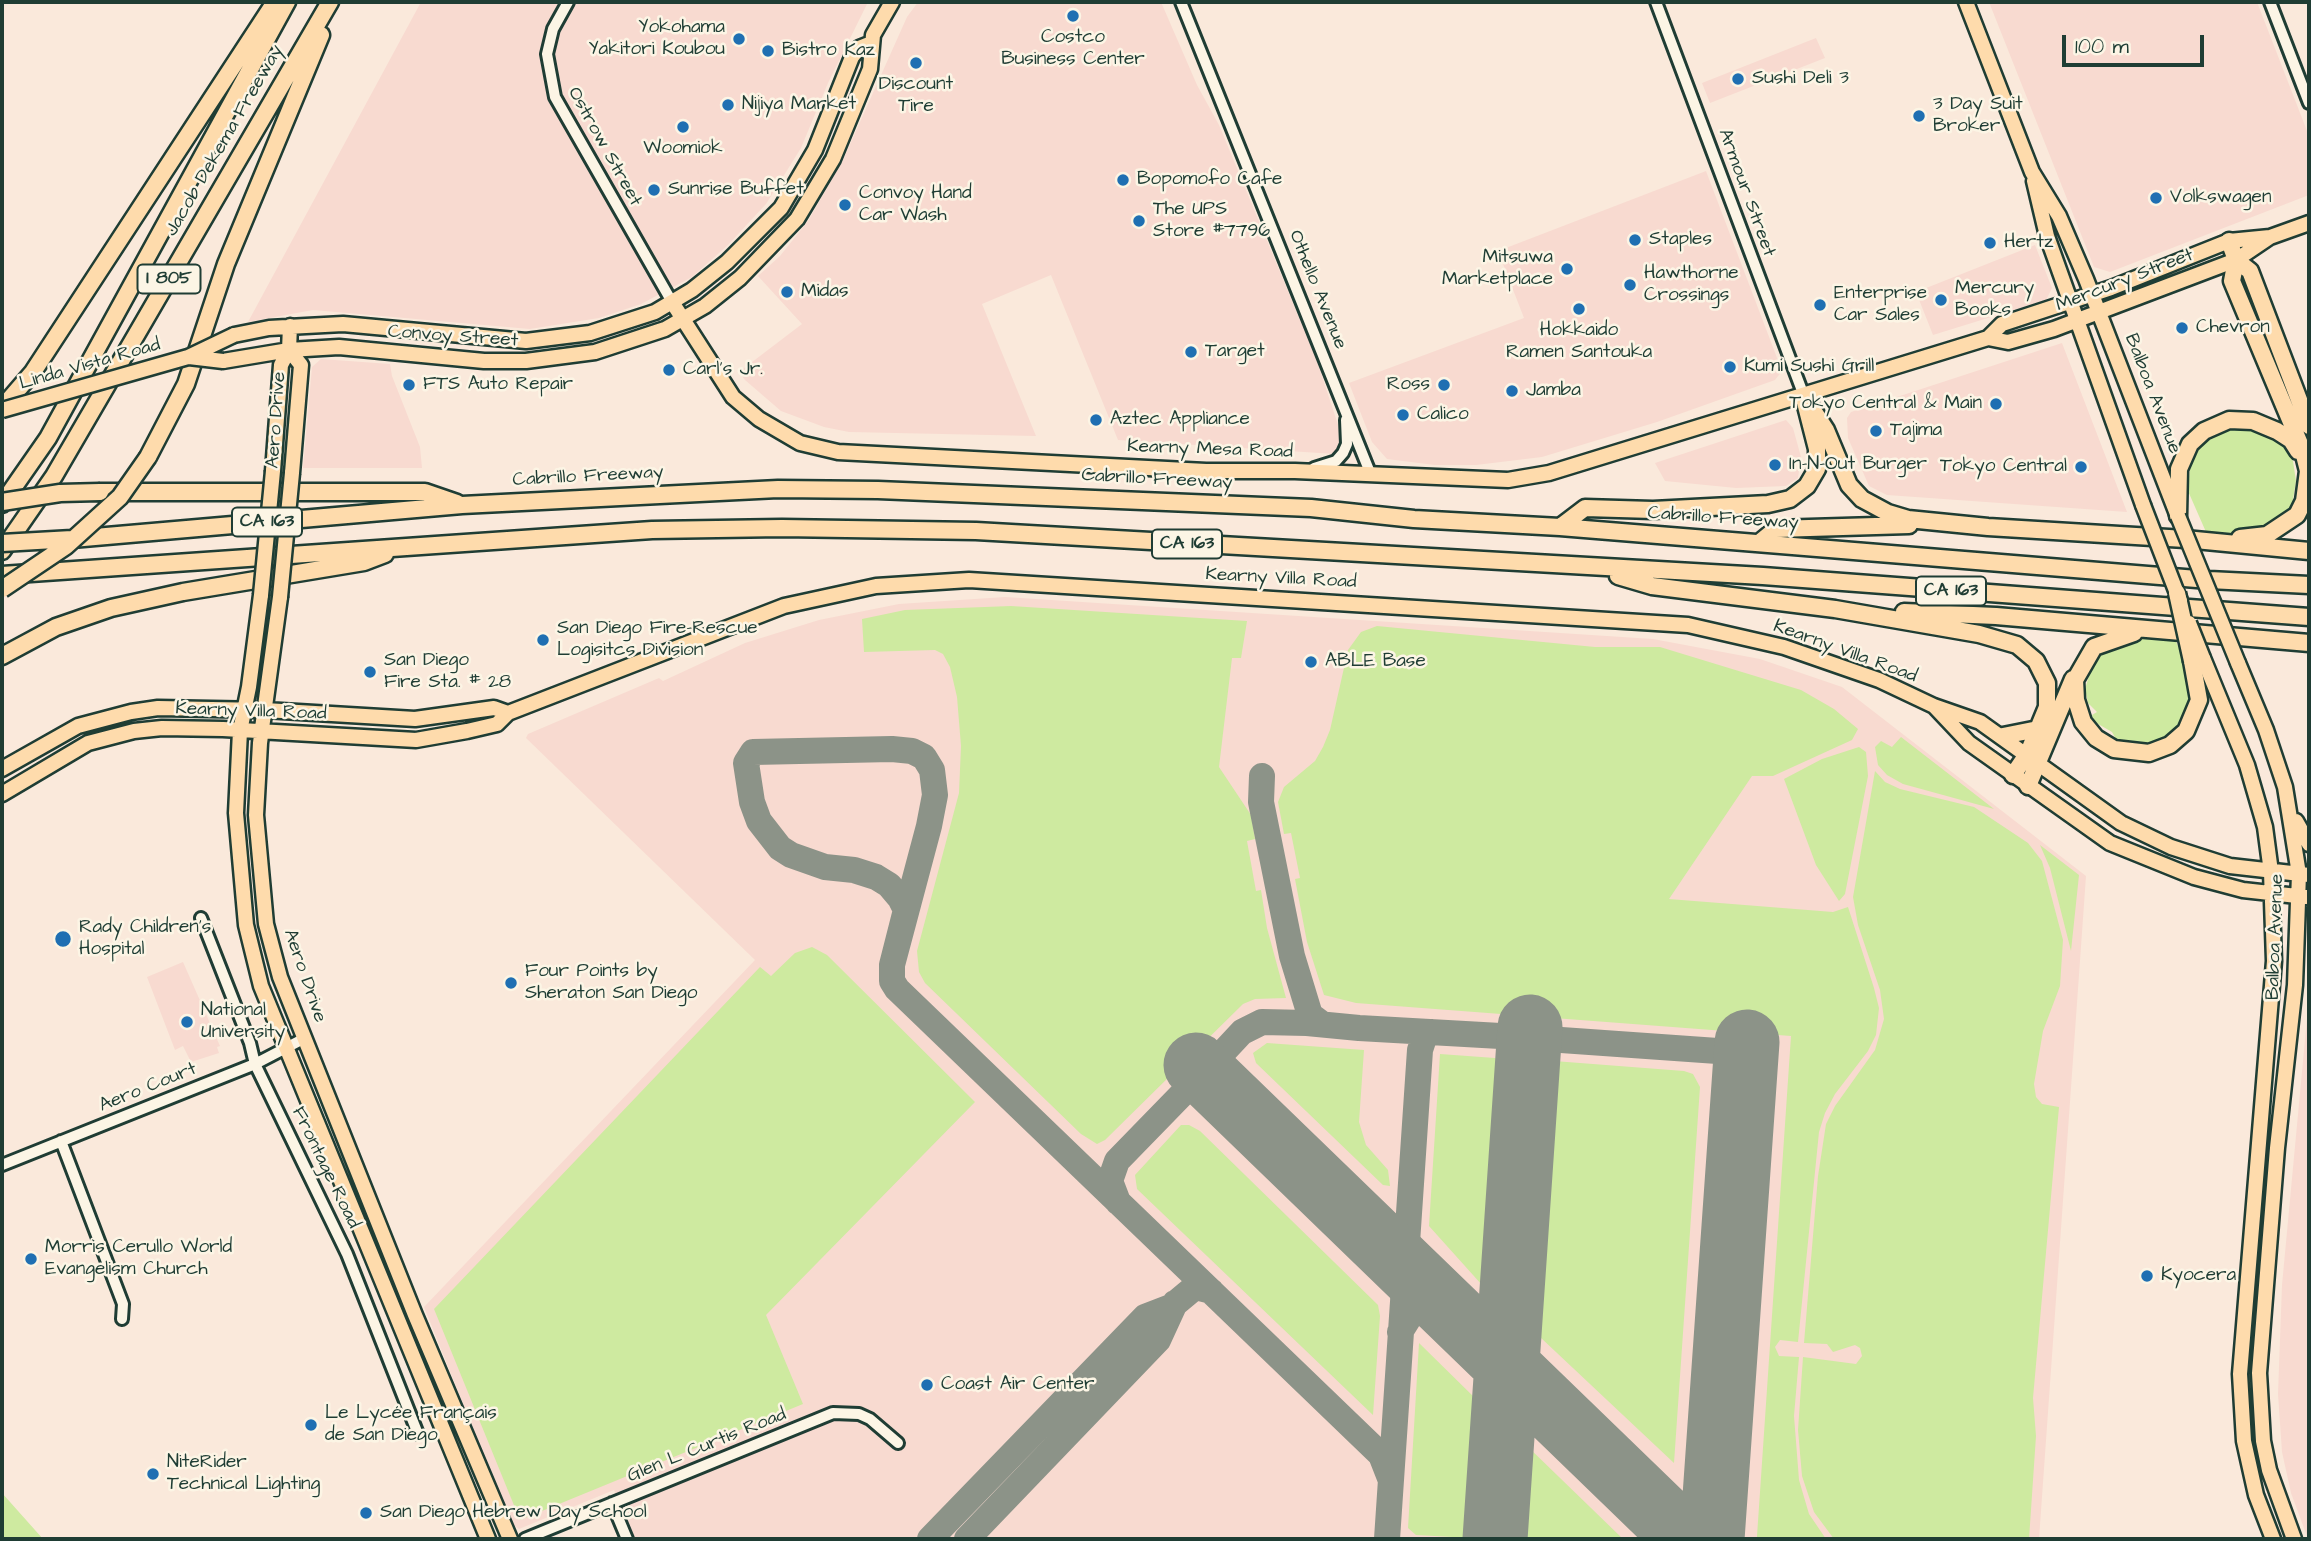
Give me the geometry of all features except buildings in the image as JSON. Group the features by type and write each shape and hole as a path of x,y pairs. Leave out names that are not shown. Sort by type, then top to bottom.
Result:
{"highway":[{"path":"2,409 33,372 275,2"},
{"name":"Jacob Dekema Freeway","path":"2,503 48,438 287,2"},
{"name":"Jacob Dekema Freeway","path":"2,551 54,476 330,2"},
{"path":"2,589 66,546 120,497 148,457 186,384 226,264 335,2"},
{"path":"2185,539 2258,538 2276,530 2301,509 2306,493 2308,471 2303,451 2232,281 2236,260 2229,241"},
{"path":"2236,260 2250,271 2309,426"},
{"path":"1804,396 1826,430 1849,485 1861,499 1898,516 1988,527"},
{"path":"1560,527 1585,508 1653,510 1768,504 1790,499 1807,486 1817,469 1816,449 1804,396"},
{"path":"2178,516 2179,469 2190,444 2204,431 2229,420 2253,421 2291,440 2308,471"},
{"name":"Cabrillo Freeway","path":"2,543 462,505 778,489 878,490 1311,508 1414,519 1560,527 2195,579 2309,585"},
{"path":"2,503 60,494 100,492 425,492 462,505"},
{"path":"1759,542 1776,529 1905,525 1988,527 2185,539 2309,551"},
{"name":"CA 163","path":"2,575 652,530 782,528 976,531 1763,576 2309,617"},
{"path":"2,656 55,626 111,608 183,592 364,562 399,548"},
{"path":"1592,568 1652,586 1835,609 1979,634 2017,645 2036,661 2047,683 2047,707 2038,729 2028,786"},
{"path":"2076,674 2078,712 2091,733 2114,749 2143,754 2170,745 2192,723 2199,700 2197,659 2177,593"},
{"path":"1835,609 1996,616 2309,643"},
{"path":"2013,775 2033,758 2063,697 2094,647 2146,630"},
{"path":"2003,736 2038,729"}],"main road":[{"name":"Convoy Street","path":"289,350 339,347 484,361 526,361 595,352 624,345 683,319 740,277 797,219 833,159 870,69 873,58 870,44 892,2"},
{"name":"Balboa Avenue","path":"1966,2 2032,172 2042,222 2177,593"},
{"name":"Convoy Street","path":"290,326 344,324 526,341 590,333 618,326 672,302 727,262 781,208 815,150 852,57 859,48 870,44"},
{"name":"Balboa Avenue","path":"2032,172 2059,216 2266,730 2291,811 2304,874 2304,897 2283,1083 2259,1385 2263,1441 2269,1470 2294,1539"},
{"name":"Mercury Street","path":"1804,396 1988,338 2002,324 2092,295 2229,241 2270,237 2309,223"},
{"name":"Mercury Street","path":"1988,338 2008,342 2077,320 2236,260 2270,237"},
{"name":"Kearny Mesa Road","path":"672,302 723,385 759,419 800,443 838,452 1206,471 1295,471 1507,480 1532,476 1804,396"},
{"name":"Linda Vista Road","path":"2,409 188,357 234,335 290,326"},
{"name":"Aero Drive","path":"290,326 289,350 281,365 261,595 240,731 236,813 246,925 261,986 488,1539"},
{"name":"Linda Vista Road","path":"188,357 223,361 289,350"},
{"name":"Aero Drive","path":"289,350 301,365 280,597 262,731 256,815 262,898 280,977 415,1315 510,1539"},
{"name":"Kearny Villa Road","path":"2,794 88,743 111,736 162,728 416,740 497,724 508,713 784,606 876,586 970,580 1688,625 1784,647 1879,680 1934,706 1980,722 2094,804 2143,835 2196,857 2272,872 2304,874"},
{"name":"Balboa Avenue","path":"2197,659 2247,765 2264,827 2272,872 2270,1020 2240,1374 2246,1451 2256,1495 2273,1539"},
{"name":"Kearny Villa Road","path":"1934,706 1969,743 2097,836 2133,854 2194,877 2273,895 2304,897"},
{"name":"Kearny Villa Road","path":"2,769 20,755 78,726 158,708 244,709 415,719 494,708 508,713"},
{"path":"2291,811 2309,844"},
{"path":"2270,1020 2276,1078 2283,1083"}],"street":[{"name":"Ostrow Street","path":"568,2 553,29 547,54 555,97 672,302"},
{"name":"Othello Avenue","path":"1181,2 1371,475"},
{"name":"Armour Street","path":"1656,2 1804,396"},
{"path":"2270,2 2309,103"},
{"path":"1295,471 1327,466 1343,453 1347,432 1341,397"},
{"name":"Frontage Road","path":"201,918 250,1043 255,1063 347,1254 418,1434"},
{"name":"Aero Court","path":"2,1165 255,1063 305,1038"},
{"path":"61,1141 123,1304 122,1319"},
{"name":"Glen L Curtis Road","path":"525,1539 833,1413 859,1414 870,1419 898,1443"},
{"path":"612,1503 627,1539"}],"shaded area":[{"path":"421,2 868,2 828,83 801,148 766,204 728,245 692,277 641,304 599,318 530,329 313,310 248,322"},
{"path":"918,2 1161,2 1197,85 1219,125 1317,361 1343,440 1335,454 1118,440 1051,275 982,304 1036,436 849,432 824,427 781,411 745,380 739,372 802,324 758,276 780,256 808,221 843,160 907,17"},
{"path":"1989,2 2257,2 2309,136 2309,195 2110,272 2094,267"},
{"path":"1816,38 1825,58 1710,103 1702,83"},
{"name":"Hawthorne Crossings","path":"1706,171 1782,371 1775,380 1657,422 1542,457 1476,465 1435,465 1387,459 1372,442 1349,383 1524,318 1498,251"},
{"path":"2035,245 2052,288 2046,300 1933,335 1916,292"},
{"path":"2062,343 2127,512 1887,495 1869,486 1848,438 1847,418 1851,412"},
{"path":"321,359 390,364 392,376 420,447 422,468 303,468 312,367"},
{"path":"1786,420 1793,428 1801,457 1798,478 1786,486 1736,488 1665,481 1655,463"},
{"path":"1005,597 1653,639 1760,659 1842,687 2086,876 2039,1539 635,1539 614,1490 519,1529 511,1523 424,1307 755,960 526,738 528,734 659,678 663,681 745,643 819,620 899,604"},
{"name":"National University","path":"183,962 220,1046 217,1047 219,1053 191,1062 183,1046 175,1050 147,977"},
{"path":"2309,997 2308,1539 2291,1493 2282,1452 2278,1394 2282,1285"}],"green space":[{"path":"2239,424 2267,431 2282,444 2293,461 2296,481 2292,506 2275,524 2249,534 2206,532 2188,491 2191,457 2209,435"},
{"path":"1011,606 1247,621 1241,658 1232,658 1219,767 1251,815 1255,839 1247,841 1256,891 1261,890 1267,928 1286,998 1255,999 1243,1004 1105,1140 1097,1144 1081,1134 925,983 919,972 917,951 959,793 961,746 957,697 950,667 943,654 935,650 864,652 862,619 905,610"},
{"path":"1377,626 1595,647 1660,647 1801,690 1834,709 1858,729 1852,740 1773,776 1752,776 1669,899 1833,912 1848,907 1879,1008 1876,1035 1868,1051 1835,1094 1819,1132 1798,1342 1780,1340 1775,1347 1779,1356 1799,1357 1794,1416 1799,1480 1809,1514 1826,1539 1757,1539 1791,1036 1356,1003 1324,995 1307,942 1295,879 1300,878 1291,833 1284,834 1278,802 1284,787 1315,761 1323,747 1330,730 1348,650 1361,632"},
{"path":"2131,638 2175,639 2190,675 2192,697 2188,716 2174,731 2151,744 2132,745 2117,741 2112,732 2093,721 2092,715 2097,712 2088,703 2085,689 2094,659 2105,649"},
{"path":"1901,737 1994,809 1903,784 1887,775 1878,765 1875,747 1881,741 1892,747"},
{"path":"1859,747 1866,752 1868,776 1845,894 1839,901 1816,865 1784,779 1822,759"},
{"path":"1875,771 1885,782 1900,789 1974,807 2028,843 2042,861 2063,940 2060,986 2043,1031 2034,1084 2036,1097 2042,1104 2059,1107 2033,1398 2036,1436 2029,1539 1834,1539 1814,1512 1802,1476 1798,1430 1803,1357 1856,1364 1862,1356 1860,1348 1855,1345 1833,1352 1827,1344 1804,1343 1818,1176 1826,1124 1835,1106 1875,1050 1884,1019 1880,990 1858,925 1853,897"},
{"path":"2040,845 2079,875 2071,951 2050,868"},
{"path":"812,947 827,955 975,1102 766,1315 803,1404 520,1520 434,1309 760,967 771,976 795,953"},
{"path":"1267,1043 1364,1050 1359,1122 1366,1145 1388,1170 1390,1186 1383,1185 1256,1063 1253,1053"},
{"path":"1440,1054 1495,1058 1502,1062 1491,1275 1488,1286 1482,1285 1429,1226"},
{"path":"1554,1061 1684,1071 1693,1074 1700,1087 1674,1463 1540,1337 1535,1327"},
{"path":"1181,1125 1189,1125 1200,1131 1378,1305 1380,1316 1373,1415 1137,1189 1135,1175"},
{"path":"1419,1343 1478,1401 1471,1538 1416,1535 1408,1528"},
{"path":"1526,1445 1623,1539 1519,1539"},
{"path":"2,1493 43,1539 2,1539"}],"taxiway":[{"path":"892,749 912,751 924,757 932,770 935,795 929,826 892,965 906,910 900,898 889,885 876,877 854,870 825,867 791,855 780,848 759,821 752,802 746,763 753,752 892,749"},
{"path":"1262,776 1261,802 1292,956 1310,1015 1322,1024"},
{"path":"892,965 892,981 897,989 1381,1455 1390,1478"},
{"path":"1309,1020 1307,1023 1359,1028 1518,1037 1525,1046 1528,1058"},
{"path":"1118,1202 1110,1181 1117,1161 1190,1086 1203,1082 1223,1092 1214,1079 1214,1062 1242,1032 1262,1022 1307,1023"},
{"path":"1387,1539 1420,1050 1424,1038 1431,1032"},
{"path":"1528,1058 1537,1043 1547,1039 1746,1053"},
{"path":"930,1539 1145,1317 1171,1307 1195,1287 1211,1291"},
{"path":"967,1539 1158,1340 1175,1303"},
{"path":"1400,1332 1410,1316 1430,1308 1444,1310 1458,1319"},
{"path":"1709,1539 1714,1512"},
{"path":"1668,1522 1676,1539"}],"runway":[{"path":"1495,1539 1530,1027"},
{"path":"1712,1539 1747,1042"},
{"path":"1196,1065 1686,1539"}],"place":[{"name":"Costco Business Center","path":"1073,16"},
{"name":"Yokohama Yakitori Koubou","path":"739,39"},
{"name":"Bistro Kaz","path":"768,51"},
{"name":"Discount Tire","path":"916,63"},
{"name":"Sushi Deli 3","path":"1738,79"},
{"name":"Nijiya Market","path":"728,105"},
{"name":"3 Day Suit Broker","path":"1919,116"},
{"name":"Woomiok","path":"683,127"},
{"name":"Bopomofo Cafe","path":"1123,180"},
{"name":"Sunrise Buffet","path":"654,190"},
{"name":"Volkswagen","path":"2156,198"},
{"name":"Convoy Hand Car Wash","path":"845,205"},
{"name":"The UPS Store #7796","path":"1139,221"},
{"name":"Staples","path":"1635,240"},
{"name":"Hertz","path":"1990,243"},
{"name":"Mitsuwa Marketplace","path":"1567,269"},
{"name":"Hawthorne Crossings","path":"1630,285"},
{"name":"Midas","path":"787,292"},
{"name":"Mercury Books","path":"1941,300"},
{"name":"Enterprise Car Sales","path":"1820,305"},
{"name":"Hokkaido Ramen Santouka","path":"1579,309"},
{"name":"Chevron","path":"2182,328"},
{"name":"Target","path":"1191,352"},
{"name":"Kumi Sushi Grill","path":"1730,367"},
{"name":"Carl's Jr.","path":"669,370"},
{"name":"FTS Auto Repair","path":"409,385"},
{"name":"Ross","path":"1444,385"},
{"name":"Jamba","path":"1512,391"},
{"name":"Tokyo Central & Main","path":"1996,404"},
{"name":"Calico","path":"1403,415"},
{"name":"Aztec Appliance","path":"1096,420"},
{"name":"Tajima","path":"1876,431"},
{"name":"In-N-Out Burger","path":"1775,465"},
{"name":"Tokyo Central","path":"2081,467"},
{"name":"San Diego Fire-Rescue Logisitcs Division","path":"543,640"},
{"name":"ABLE Base","path":"1311,662"},
{"name":"San Diego Fire Sta. # 28","path":"370,672"},
{"name":"Rady Children's Hospital","path":"63,939"},
{"name":"Four Points by Sheraton San Diego","path":"511,983"},
{"name":"National University","path":"187,1022"},
{"name":"Morris Cerullo World Evangelism Church","path":"31,1259"},
{"name":"Kyocera","path":"2147,1276"},
{"name":"Coast Air Center","path":"927,1385"},
{"name":"Le Lycée Français de San Diego","path":"311,1425"},
{"name":"NiteRider Technical Lighting","path":"153,1474"},
{"name":"San Diego Hebrew Day School","path":"366,1513"}]}
